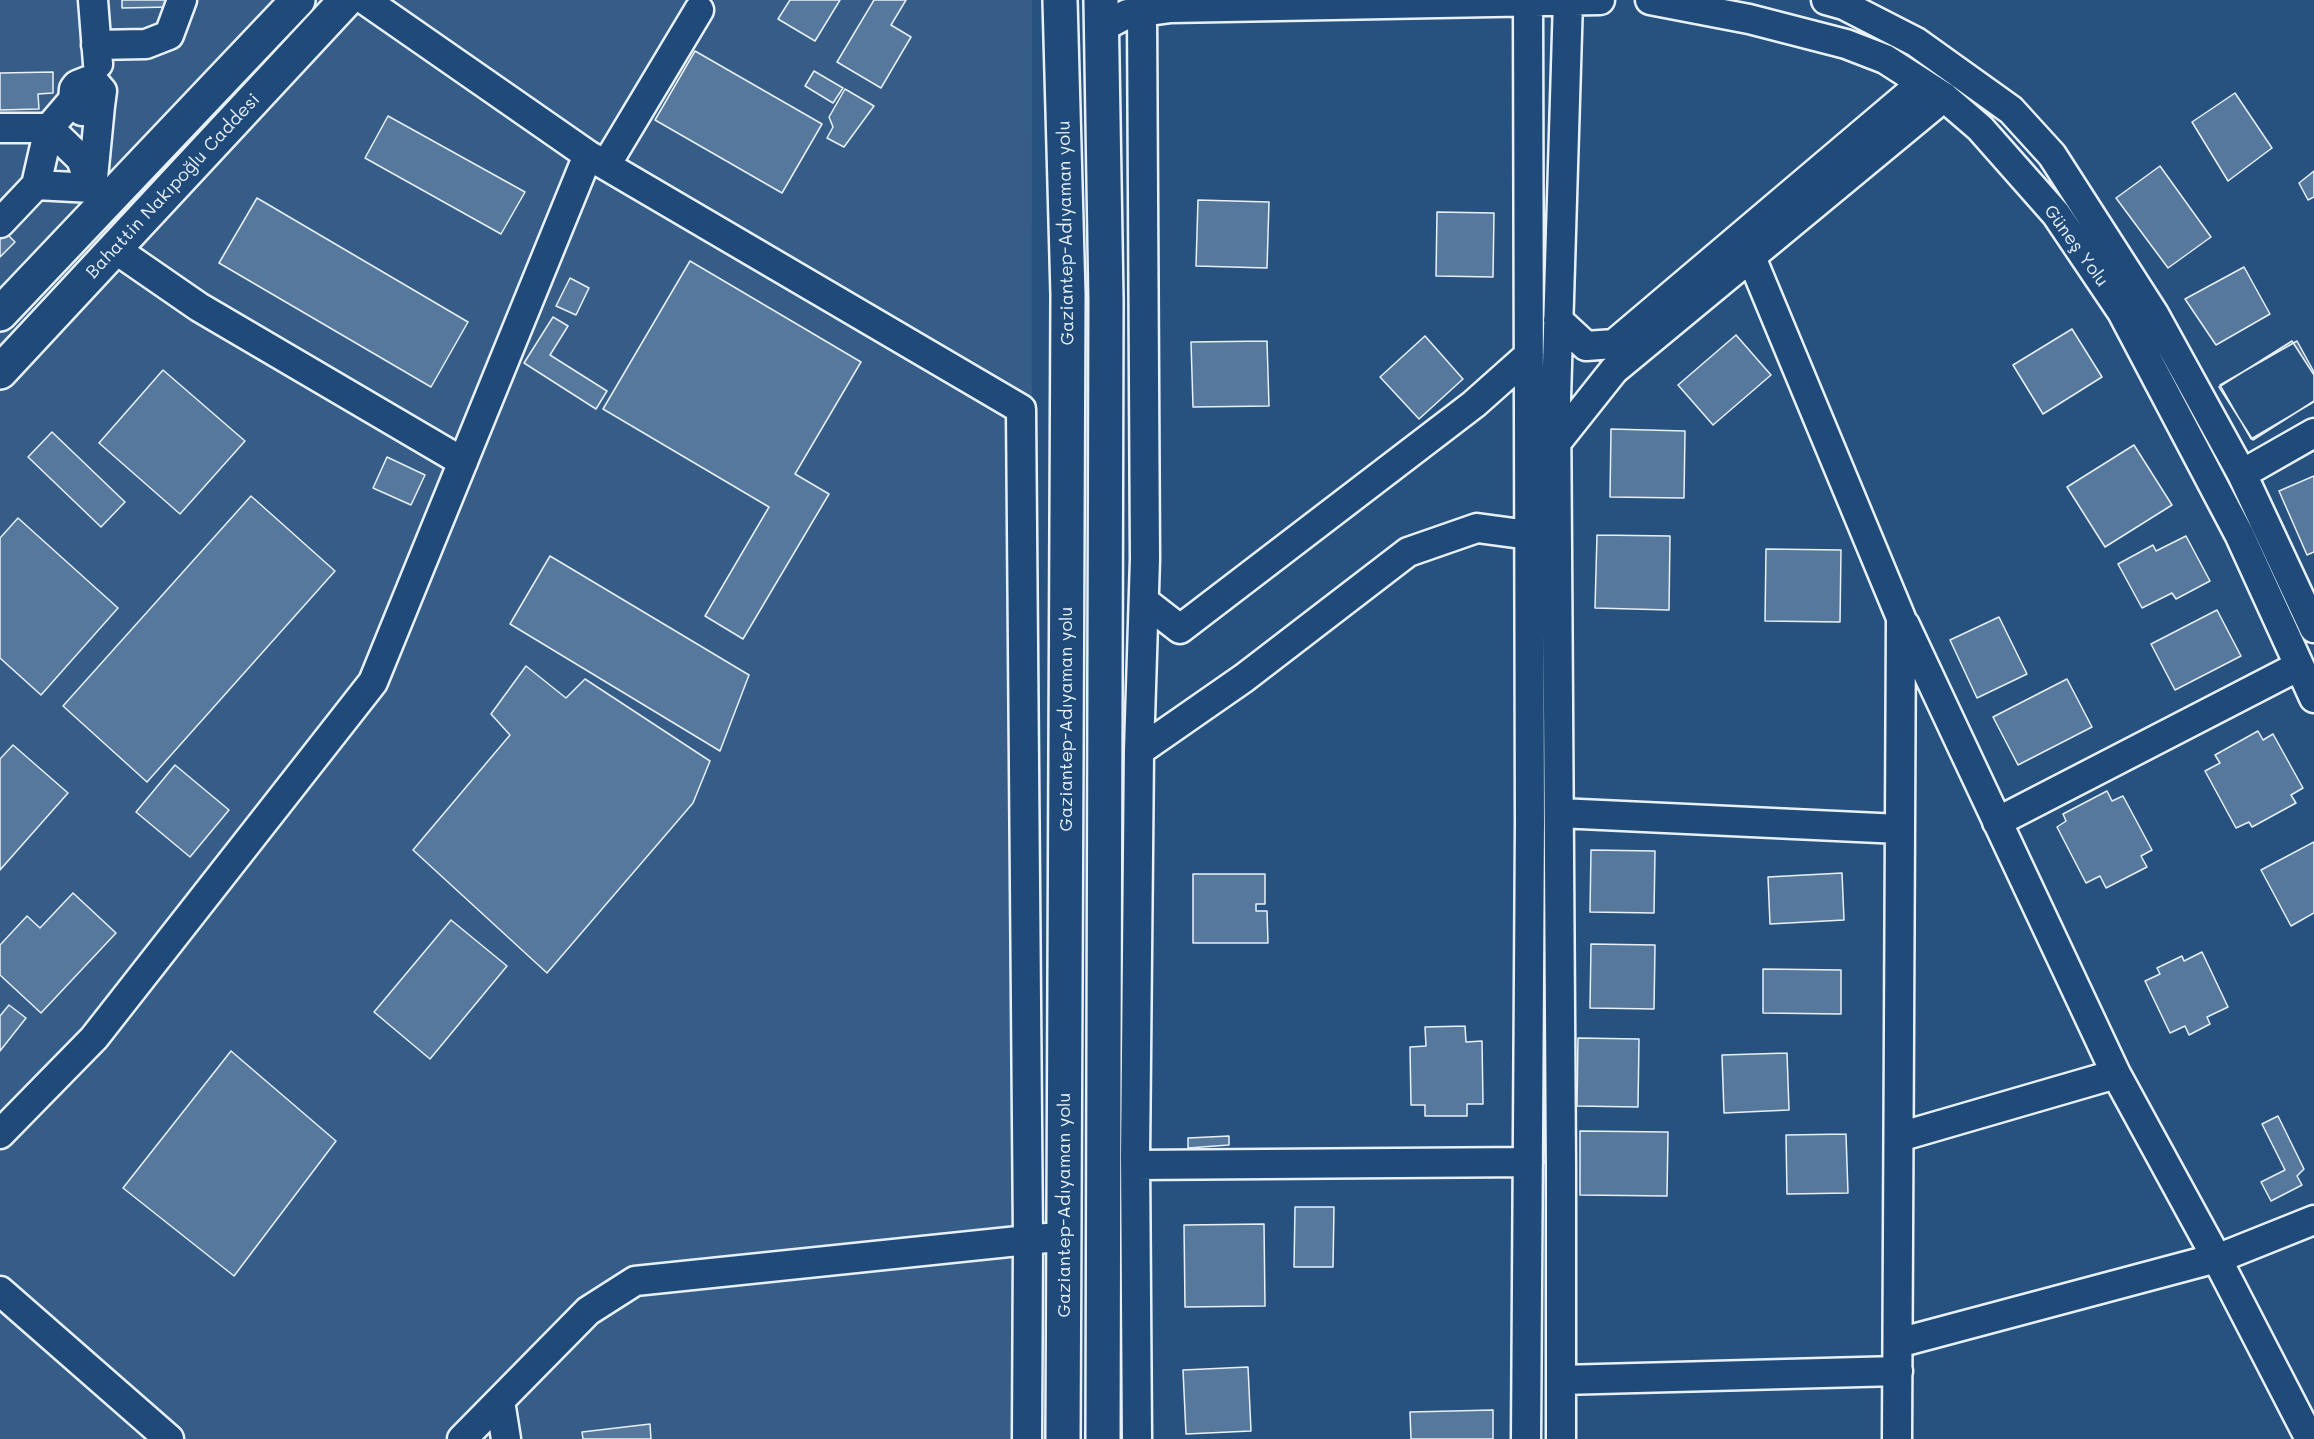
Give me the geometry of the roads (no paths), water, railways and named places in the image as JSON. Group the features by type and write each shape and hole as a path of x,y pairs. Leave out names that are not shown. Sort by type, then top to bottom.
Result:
{"main road":[{"name":"Bahattin Nakıpoğlu Caddesi","path":"0,314 99,194 298,0"},
{"name":"Bahattin Nakıpoğlu Caddesi","path":"0,372 346,0"},
{"name":"Gaziantep-Adıyaman yolu","path":"1060,0 1068,295 1064,1439"},
{"path":"1101,14 1106,300 1103,1439"}],"street":[{"path":"93,0 96,45 90,93 99,194"},
{"path":"96,45 146,44 169,35 182,0"},
{"path":"365,0 597,160 1021,409 1028,1239 1027,1439"},
{"path":"1561,1439 1556,443 1568,0"},
{"path":"1101,14 1127,14 1171,8 1600,0"},
{"name":"Güneş Yolu","path":"1650,0 1749,19 1846,44 1885,59 1934,90 1980,128 2056,214 2122,312 2239,534 2314,698"},
{"name":"Güneş Yolu","path":"1826,0 1844,5 1916,42 2012,110 2052,155 2154,314 2242,474 2314,628"},
{"path":"1526,1439 1528,1"},
{"path":"0,1134 94,1038 373,682 463,462 597,160 699,10"},
{"path":"1137,1439 1135,1165 1139,751 1145,559 1142,12"},
{"path":"1558,320 1586,346 1614,344 1934,90"},
{"path":"1556,443 1614,370 1751,257 1934,90"},
{"path":"0,224 36,185 49,128 90,93"},
{"path":"0,128 49,128 81,159 99,194"},
{"path":"36,185 99,194"},
{"path":"115,249 200,307 463,462"},
{"path":"1751,257 1901,618 2116,1074 2216,1257 2310,1439"},
{"path":"1144,601 1180,628 1474,404 1529,355"},
{"path":"2242,474 2314,433"},
{"path":"1139,751 1244,678 1408,552 1477,528 1529,535"},
{"path":"1897,1439 1901,618"},
{"path":"1997,822 2300,666"},
{"path":"1559,813 1900,829"},
{"path":"1899,1137 2116,1074"},
{"path":"1135,1165 1528,1162"},
{"path":"1898,1343 2224,1256 2314,1220"},
{"path":"462,1439 588,1311 636,1281 1028,1239 1064,1238"},
{"path":"0,1291 169,1439"},
{"path":"1561,1380 1898,1371"},
{"path":"500,1401 506,1439"}]}
